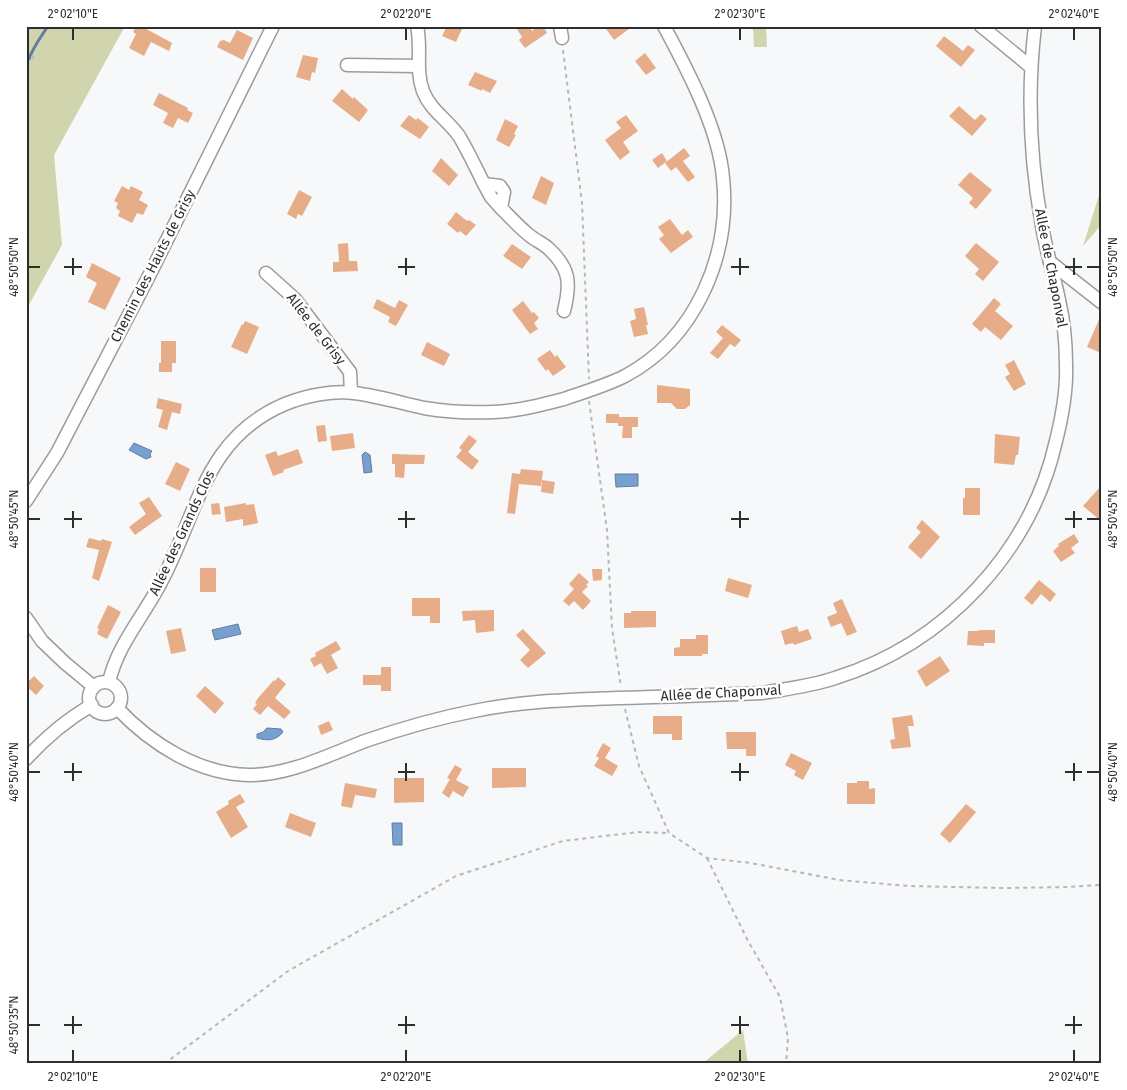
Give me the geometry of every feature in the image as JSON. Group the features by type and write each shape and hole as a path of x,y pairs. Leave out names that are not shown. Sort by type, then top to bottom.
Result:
{"street":[{"name":"Chemin des Hauts de Grisy","path":"26,501 57,452 146,282 273,26"},
{"path":"417,26 419,35 418,66 423,92 431,106 458,135 484,184 500,186 504,192 501,208 529,235 547,247 559,260 567,273 569,290 564,311"},
{"name":"Allée des Grands Clos","path":"109,682 113,664 160,586 206,479 225,449 236,436 259,417 286,403 308,397 351,392 426,408 482,412 519,410 589,391 625,375 664,346 691,314 704,294 712,274 721,240 724,202 721,162 715,140 698,98 664,26"},
{"path":"981,26 1031,67"},
{"name":"Allée de Chaponval","path":"117,708 152,738 184,758 200,766 217,771 249,775 283,770 312,762 369,740 423,723 475,711 550,701 762,693 834,679 879,660 917,639 940,623 988,578 1016,539 1037,501 1052,457 1064,401 1066,368 1060,302 1042,226 1034,172 1030,125 1031,67 1035,26"},
{"path":"348,64 418,66"},
{"path":"1050,262 1101,302"},
{"name":"Allée de Grisy","path":"266,274 296,299 350,372 351,392"},
{"path":"26,618 42,641 94,687"},
{"path":"102,682 109,682 116,686 121,694 121,699 117,708 108,713 103,713 94,709 90,696 94,687 102,682"},
{"path":"26,759 50,734 70,718 92,705"}],"path":[{"path":"561,32 582,203 589,402 607,530 612,628 622,698 639,766 669,832 707,858 751,863 839,880 909,886 1005,888 1101,885"},
{"path":"27,48 34,58"},
{"path":"164,1064 288,971 456,876 563,841 638,832 669,832"},
{"path":"707,858 747,939 780,997 788,1038 786,1064"}],"green space":[{"path":"26,26 125,26 54,155 62,245 26,310"},
{"path":"753,27 766,27 767,47 754,47"},
{"path":"1101,189 1101,225 1083,246"},
{"path":"743,1030 748,1064 702,1064"}],"water":[{"path":"134,443 152,451 151,457 146,459 129,450"},
{"path":"365,452 370,455 372,472 364,473 362,455"},
{"path":"615,474 638,474 638,486 616,487"},
{"path":"238,624 241,634 215,640 212,630"},
{"path":"267,728 281,729 283,732 271,739 257,738 257,734"},
{"path":"392,823 402,823 402,845 393,845"}],"building":[{"path":"136,26 141,26 172,43 169,51 151,42 144,56 129,48 136,34 133,32"},
{"path":"447,26 456,26 462,29 456,42 442,36"},
{"path":"515,26 529,26 532,31 538,26 543,26 547,33 525,48 519,40 522,37"},
{"path":"604,26 633,26 614,40"},
{"path":"237,30 253,38 243,60 217,47 220,41 224,40 230,43"},
{"path":"944,36 963,51 968,45 975,50 961,67 936,46"},
{"path":"645,53 656,68 646,75 635,61"},
{"path":"303,55 318,58 315,73 312,72 310,81 296,77"},
{"path":"475,72 497,81 490,93 468,85"},
{"path":"342,89 368,110 359,122 332,101"},
{"path":"159,93 188,108 187,110 193,113 188,123 178,118 173,128 163,123 168,113 153,105"},
{"path":"959,106 975,120 981,114 987,119 972,136 949,116"},
{"path":"409,115 416,120 418,118 429,127 420,139 400,126"},
{"path":"626,115 638,131 623,142 630,152 620,160 605,140 621,128 616,122"},
{"path":"505,119 518,126 514,134 516,135 509,147 496,140"},
{"path":"684,148 690,156 683,161 695,177 688,182 676,167 671,171 665,163"},
{"path":"662,153 667,161 658,168 652,160"},
{"path":"441,158 458,175 449,186 432,171"},
{"path":"970,172 992,190 976,209 969,203 973,198 958,185"},
{"path":"541,176 554,183 546,205 532,198"},
{"path":"122,186 129,190 131,186 143,192 139,200 148,205 143,215 137,213 132,223 118,216 120,211 116,208 118,203 114,201"},
{"path":"299,190 312,197 302,216 298,214 296,219 287,214"},
{"path":"456,212 467,221 469,220 476,225 466,236 460,231 458,233 447,224"},
{"path":"670,219 682,235 688,230 693,237 671,253 659,239 664,235 658,227"},
{"path":"348,243 349,261 357,261 358,271 333,272 333,262 339,262 338,244"},
{"path":"976,243 999,262 983,281 975,274 979,269 965,256"},
{"path":"512,244 531,257 522,269 503,256"},
{"path":"92,263 121,278 105,310 88,302 97,283 86,277"},
{"path":"994,298 1001,304 995,311 1013,326 1001,340 985,327 981,332 972,324"},
{"path":"377,299 395,308 399,300 408,305 396,326 388,322 390,317 373,308"},
{"path":"523,301 532,313 534,312 539,318 534,323 538,329 530,334 512,310"},
{"path":"644,307 648,334 634,337 630,321 636,319 634,309"},
{"path":"1101,315 1101,353 1087,347"},
{"path":"245,321 259,327 247,354 231,347"},
{"path":"722,325 741,340 735,347 730,344 718,359 710,353 723,338 716,332"},
{"path":"161,341 176,341 176,363 172,363 172,372 159,372"},
{"path":"427,342 450,354 444,366 421,355"},
{"path":"550,350 555,357 557,355 566,367 553,376 548,369 546,371 537,359"},
{"path":"1014,360 1026,384 1014,391 1005,377 1010,374 1005,365"},
{"path":"657,385 690,389 690,405 685,409 677,409 671,403 657,403"},
{"path":"158,398 182,404 180,414 172,412 167,430 158,427 163,410 156,408"},
{"path":"606,414 619,414 619,417 638,417 638,427 632,427 632,438 622,438 623,426 618,426 618,423 606,423"},
{"path":"325,425 327,441 318,442 316,426"},
{"path":"353,433 355,448 332,451 330,436"},
{"path":"995,434 1020,437 1018,455 1016,455 1014,465 994,463"},
{"path":"469,435 477,441 468,452 479,461 472,470 456,457 462,450 459,448"},
{"path":"298,449 303,463 283,470 284,472 273,476 265,455 276,451 278,456"},
{"path":"392,454 425,455 424,464 405,464 404,478 395,477 395,464 392,464"},
{"path":"176,462 190,469 180,491 165,484"},
{"path":"521,469 543,471 541,486 519,484 515,514 507,513 512,473 520,474"},
{"path":"542,480 555,482 553,494 541,492"},
{"path":"1101,486 1101,521 1083,506"},
{"path":"965,488 980,488 980,515 963,515"},
{"path":"149,497 162,516 135,535 129,527 146,514 139,503"},
{"path":"219,503 221,514 212,515 211,504"},
{"path":"246,503 246,505 254,504 258,523 243,526 243,519 226,522 224,507"},
{"path":"922,520 940,537 921,559 908,547 921,532 916,528"},
{"path":"1074,534 1079,542 1071,548 1075,553 1061,562 1053,551 1059,546 1058,544"},
{"path":"89,538 112,542 99,581 92,578 99,550 86,547"},
{"path":"200,568 216,568 216,592 200,592"},
{"path":"592,569 602,569 602,580 593,581"},
{"path":"579,573 589,582 582,592 591,601 583,610 574,601 569,606 563,601 574,589 569,584"},
{"path":"728,578 752,585 748,598 725,591"},
{"path":"1039,580 1056,594 1050,602 1041,594 1032,605 1024,598"},
{"path":"412,598 440,598 440,623 430,623 430,616 412,616"},
{"path":"842,599 857,632 847,636 841,623 831,627 827,617 837,613 833,603"},
{"path":"108,605 121,612 107,639 97,634 99,629 97,628"},
{"path":"494,610 494,631 476,633 475,620 463,621 462,611"},
{"path":"631,611 656,611 656,627 624,628 624,613 631,613"},
{"path":"797,626 799,632 808,629 812,639 794,645 793,643 785,645 781,631"},
{"path":"181,628 186,651 171,654 166,631"},
{"path":"523,629 546,653 528,668 520,660 530,650 516,635"},
{"path":"995,630 995,643 984,643 984,646 967,645 968,631"},
{"path":"696,635 708,635 708,654 702,654 702,656 674,656 674,648 680,647 680,639 696,639"},
{"path":"336,641 341,649 331,655 338,668 327,674 321,663 314,667 310,659 316,656 315,653"},
{"path":"940,656 950,671 926,687 917,671"},
{"path":"381,667 391,667 391,691 381,691 381,685 363,685 363,675 381,675"},
{"path":"34,676 44,686 36,695 26,686"},
{"path":"278,677 286,684 275,698 291,712 284,719 268,706 260,715 253,709 257,704 255,703 258,698"},
{"path":"205,686 224,703 215,714 196,696"},
{"path":"912,715 914,726 908,726 911,747 892,749 890,740 895,739 892,718"},
{"path":"653,716 682,716 682,740 672,740 672,734 653,734"},
{"path":"329,721 333,730 321,735 318,726"},
{"path":"726,732 756,732 756,756 746,756 746,749 727,749"},
{"path":"603,743 611,748 605,758 618,766 612,776 594,766 599,758 596,756"},
{"path":"791,753 812,763 803,780 794,775 796,771 785,765"},
{"path":"455,765 462,769 456,780 469,787 463,797 453,791 449,798 442,793 450,779 447,778"},
{"path":"492,768 526,768 526,787 492,788"},
{"path":"394,778 424,778 424,802 394,803"},
{"path":"857,781 869,781 869,789 875,788 875,804 847,804 847,783 857,783"},
{"path":"345,783 377,789 375,798 355,795 352,808 341,806"},
{"path":"240,794 245,802 236,807 248,827 231,838 216,812 229,804 228,801"},
{"path":"966,804 976,812 950,843 940,834"},
{"path":"290,813 316,823 311,837 285,827"}],"waterway":[{"path":"26,59 29,59 48,26"}]}
